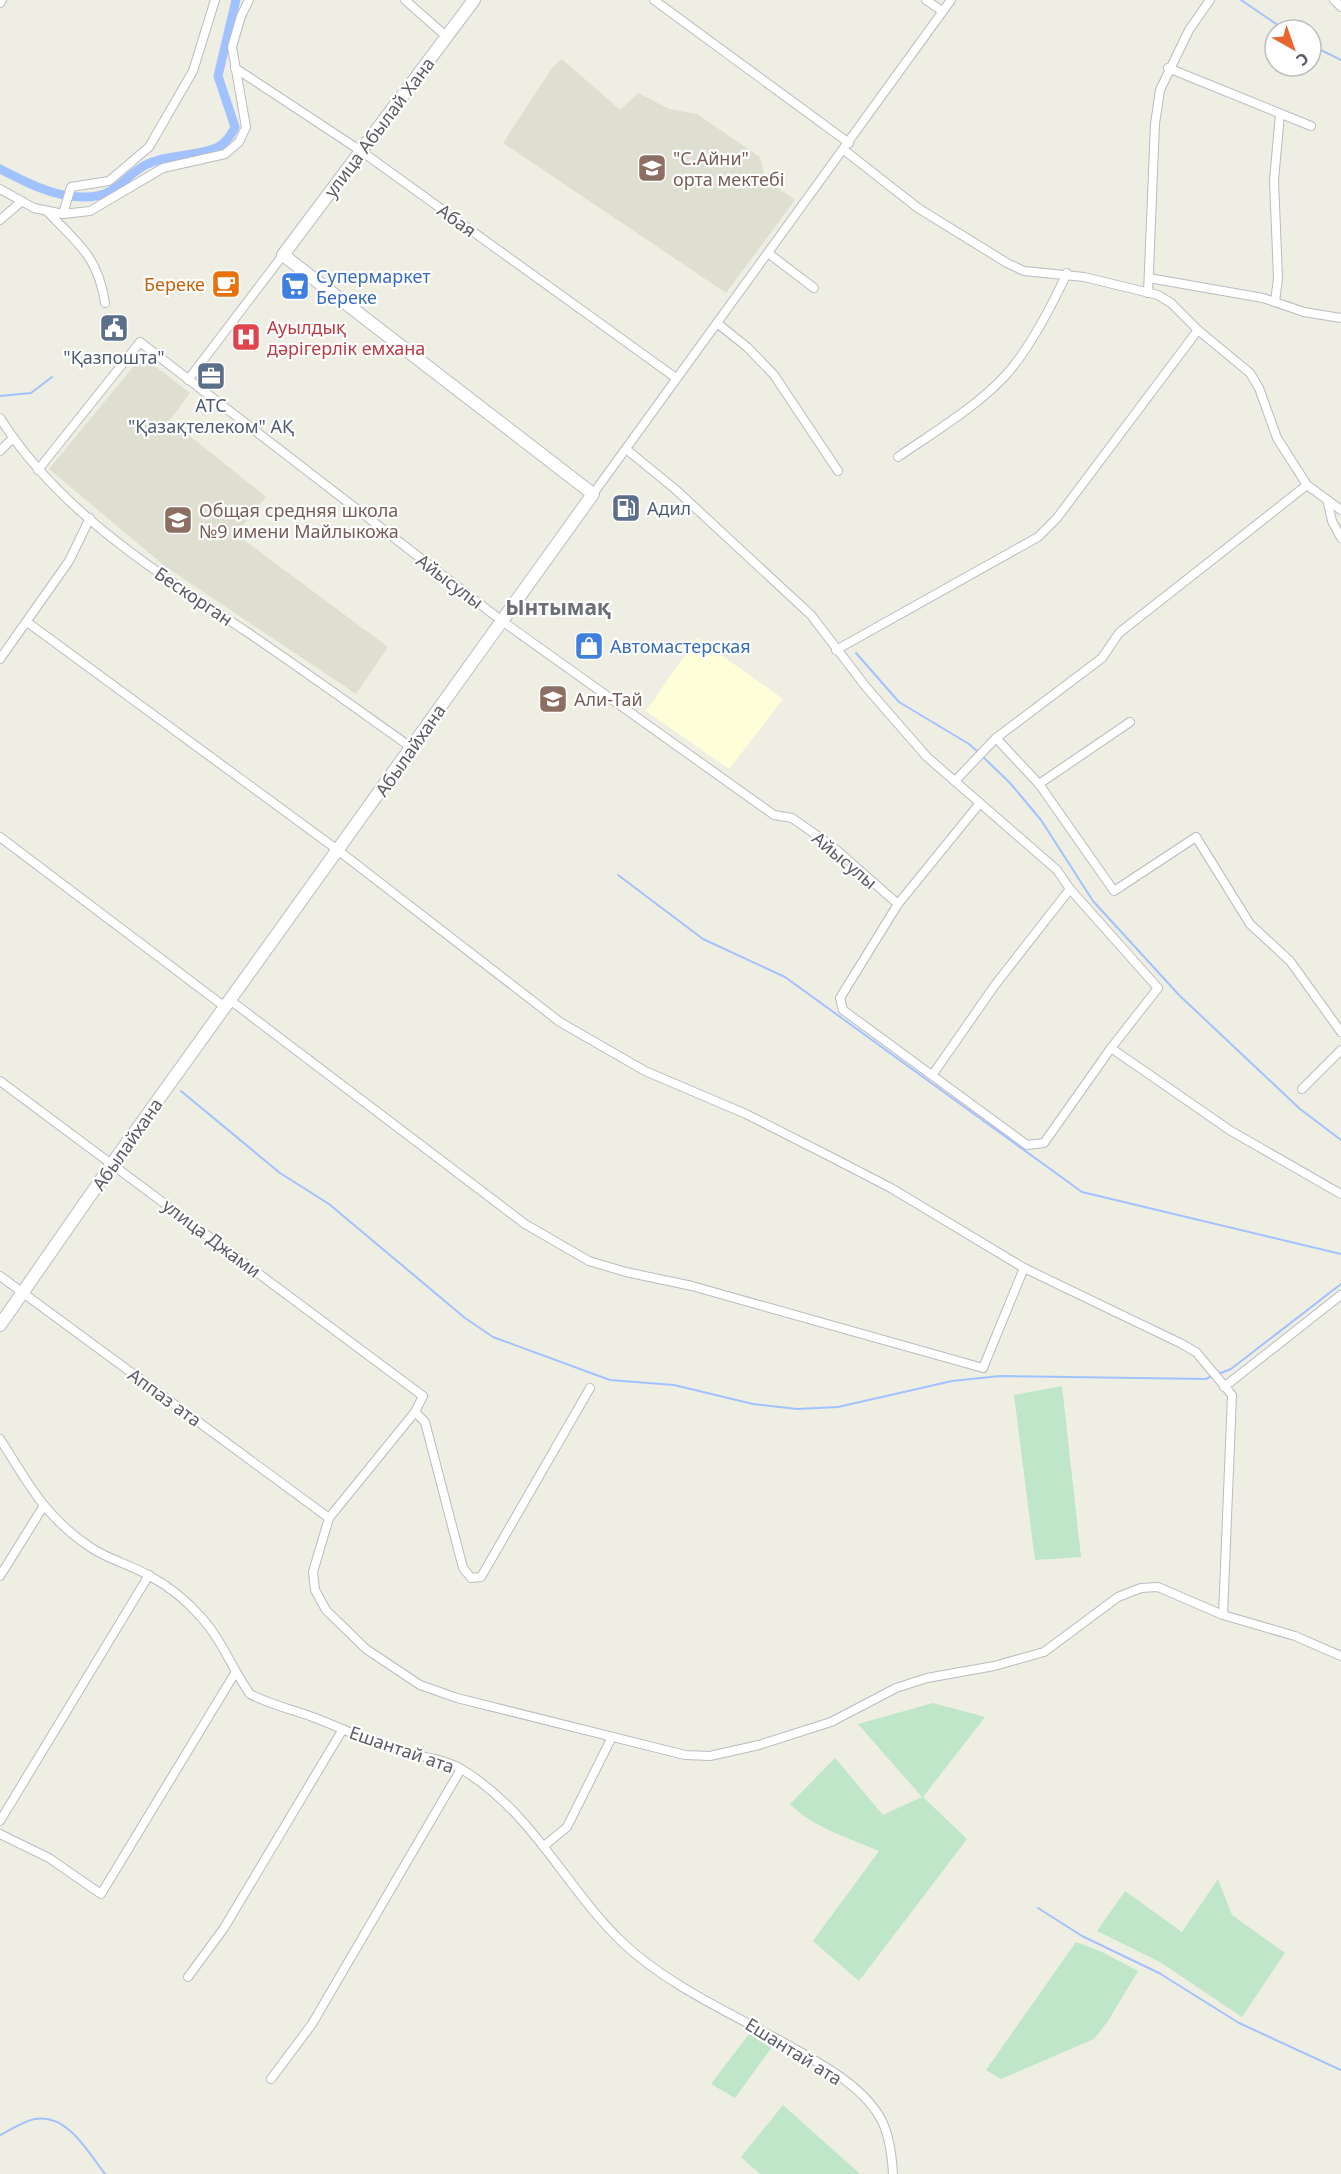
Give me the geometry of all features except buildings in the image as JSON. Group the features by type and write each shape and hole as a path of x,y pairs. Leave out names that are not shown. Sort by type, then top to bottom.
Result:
{"main road":[{"name":"улица Абылай Хана","path":"283,255 474,0"},
{"path":"283,255 593,494"},
{"name":"Абылайхана","path":"0,1325 112,1164 593,494"}],"street":[{"path":"63,214 71,187 109,181 150,147 193,70 216,0"},
{"path":"0,189 47,211 63,214 90,211 164,168 225,154 239,142 246,127 232,47 241,16 249,0"},
{"path":"405,0 447,37"},
{"path":"654,0 847,147 918,208 1007,263 1024,271 1048,275 1068,273 1148,293 1171,303 1198,330 1250,373 1259,388 1277,438 1307,485 1328,503 1341,510"},
{"path":"926,0 942,11"},
{"path":"593,494 847,147 951,0"},
{"path":"1148,293 1155,124 1160,90 1168,68 1210,0"},
{"path":"1334,0 1341,7"},
{"name":"Абая","path":"235,68 361,151 676,378"},
{"path":"1168,68 1311,126"},
{"path":"1275,302 1278,278 1274,180 1280,114"},
{"path":"0,220 22,201"},
{"path":"47,211 92,259 101,277 105,303"},
{"path":"768,253 814,288"},
{"path":"188,380 283,255"},
{"path":"898,457 989,392 1007,374 1052,306 1068,273"},
{"path":"1149,278 1263,298 1304,312 1341,318"},
{"path":"717,323 747,347 774,375 838,471"},
{"path":"837,650 1038,537 1057,518 1198,330"},
{"name":"Айысулы","path":"38,470 140,342 502,621 774,815 792,818 832,846 898,904"},
{"name":"Бескорган","path":"0,418 38,470 90,519 150,567 310,675 412,748"},
{"path":"0,450 13,438"},
{"path":"626,448 675,489 811,615 837,650 927,757 980,802 1057,870 1070,889 1158,988 1111,1048 1044,1143 1027,1145 843,1010 840,998 898,904 980,802"},
{"path":"955,781 996,738 1102,658 1119,633 1307,485"},
{"path":"1328,503 1341,538"},
{"path":"0,659 69,561 90,519"},
{"path":"27,622 339,850 560,1022 599,1046 678,1087 746,1114 881,1182 1024,1268 1196,1353 1232,1395 1223,1615"},
{"path":"1039,784 1130,722"},
{"path":"996,738 1039,784 1114,891 1196,837 1250,924 1290,961 1341,1032"},
{"path":"0,837 525,1224 589,1261 626,1272 692,1286 983,1368 1024,1268"},
{"path":"933,1074 995,985 1070,889"},
{"path":"1111,1048 1231,1131 1341,1194"},
{"path":"1302,1089 1341,1050"},
{"name":"улица Джами","path":"0,1081 423,1396 414,1412"},
{"name":"Аппаз ата","path":"0,1276 329,1518"},
{"path":"1224,1387 1341,1295"},
{"path":"590,1388 481,1577 471,1578 463,1568 425,1422 414,1412 329,1518 313,1572 315,1590 326,1610 366,1649 420,1685 457,1698 685,1755 710,1756 759,1745 831,1722 896,1688 927,1678 994,1666 1044,1652 1118,1597 1141,1588 1158,1587 1223,1615 1295,1636 1341,1656"},
{"name":"Ешантай ата","path":"0,1439 43,1507 64,1528 92,1548 149,1575 201,1616 218,1639 235,1673 250,1694 408,1753 435,1758 461,1769 492,1791 526,1823 596,1915 624,1944 669,1978 843,2079 872,2106 882,2122 891,2146 893,2174"},
{"path":"0,1576 43,1507"},
{"path":"0,1821 149,1575"},
{"path":"0,1834 49,1858 101,1894 235,1673"},
{"path":"188,1977 224,1928 343,1729"},
{"path":"543,1846 567,1827 612,1737"},
{"path":"271,2079 312,2025 461,1769"}],"shaded area":[{"name":"\"С.Айни\" орта мектебі","path":"562,59 620,110 638,93 669,109 697,114 760,157 765,179 795,200 726,293 503,143 552,68"},
{"name":"Общая средняя школа №9 имени Майлыкожа","path":"142,356 190,393 170,420 266,497 236,534 388,647 356,694 166,567 49,469"},
{"path":"697,638 783,699 729,769 646,711"},
{"path":"1062,1386 1081,1557 1035,1560 1014,1395"},
{"path":"933,1703 985,1717 923,1797 967,1839 859,1981 813,1941 879,1851 821,1826 790,1804 835,1758 883,1815 922,1797 858,1724"},
{"path":"1218,1879 1232,1915 1285,1953 1242,2017 1160,1962 1097,1931 1125,1891 1182,1932"},
{"path":"1076,1942 1102,1952 1138,1971 1108,2021 1094,2039 1001,2079 986,2070"},
{"path":"749,2034 772,2047 735,2098 711,2084"},
{"path":"783,2105 860,2174 760,2174 741,2157"}],"waterway":[{"path":"0,169 50,192 93,197 116,188 134,172 151,163 170,157 200,153 221,145 235,127 218,76 236,0"},
{"path":"1241,0 1267,18"},
{"path":"1323,51 1341,60"},
{"path":"0,396 31,393 52,377"},
{"path":"856,653 899,702 969,744 978,752"},
{"path":"982,756 1010,783 1041,820 1093,901 1179,995 1300,1109 1341,1140"},
{"path":"618,875 703,939 785,977 1082,1192 1341,1254"},
{"path":"181,1091 280,1173 329,1204 465,1318 493,1337 610,1380 674,1385 753,1404 797,1409 838,1407 952,1381 1000,1376 1206,1379 1212,1376"},
{"path":"1218,1374 1231,1369 1341,1284"},
{"path":"1038,1908 1082,1936 1159,1973 1239,2023 1341,2070"},
{"path":"0,2135 35,2119 57,2122 76,2136 105,2174"}],"place":[{"name":"\"С.Айни\" орта мектебі","path":"652,168"},
{"name":"Береке","path":"226,284"},
{"name":"Супермаркет Береке","path":"295,286"},
{"name":"\"Қазпошта\"","path":"114,328"},
{"name":"Ауылдық дәрігерлік емхана","path":"246,337"},
{"name":"АТС \"Қазақтелеком\" АҚ","path":"211,376"},
{"name":"Адил","path":"626,508"},
{"name":"Общая средняя школа №9 имени Майлыкожа","path":"178,520"},
{"name":"Автомастерская","path":"589,646"},
{"name":"Али-Тай","path":"553,699"}],"district":[{"name":"Ынтымақ","path":"558,607"}]}
